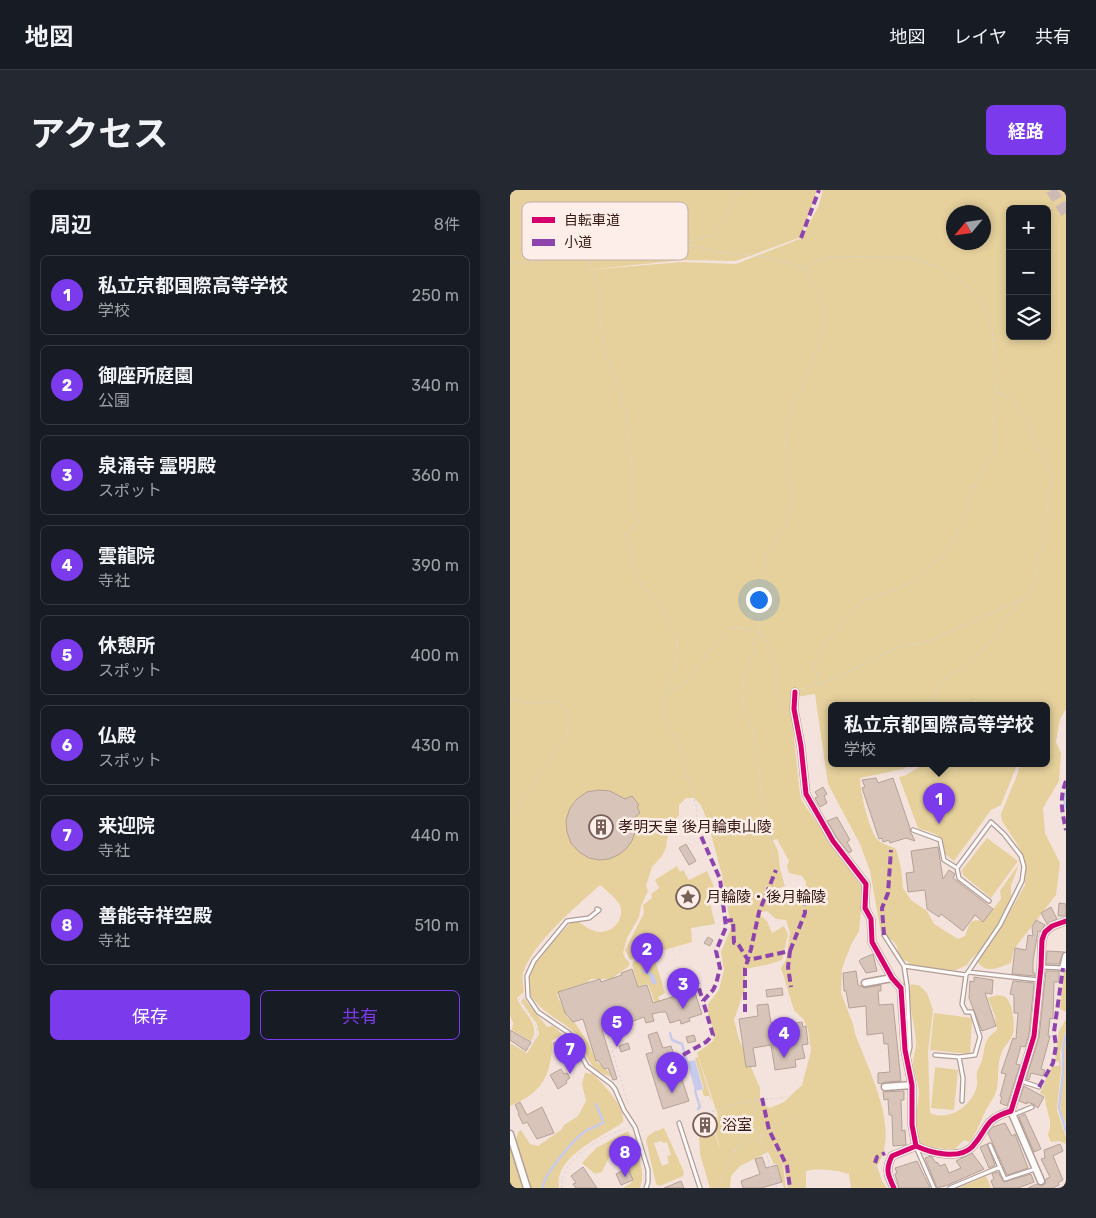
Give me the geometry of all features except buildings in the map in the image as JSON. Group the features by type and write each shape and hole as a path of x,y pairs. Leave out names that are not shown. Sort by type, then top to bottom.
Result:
{"street":[{"path":"795,692 794,709 802,746 806,794 833,841 866,884 866,908 871,919 872,942 892,978 901,988 905,1050 912,1085 912,1125 916,1146"},
{"path":"1041,1181 1012,1113 1034,1036 1042,940 1054,924 1066,921"},
{"path":"1063,968 1066,956"},
{"path":"866,983 892,978"},
{"path":"885,1087 912,1085"},
{"path":"916,1146 925,1151 961,1154 971,1148 984,1133 988,1123 998,1115 1012,1113"},
{"path":"510,1134 527,1188"},
{"path":"894,1188 887,1172 892,1156 916,1146"}],"lane":[{"path":"935,1055 959,1057 975,1055 980,1037 972,1012 966,1012 962,1004 967,974 1000,925 1022,881 1024,867 1021,856 1013,845 991,822 957,868"},
{"path":"913,830 940,840 944,860 957,868 959,878 990,901"},
{"path":"598,908 599,910 589,918 567,921 534,962 527,976 528,997 538,1012 569,1033 587,1066 611,1084 635,1127 648,1170 646,1188"},
{"path":"884,935 904,966 907,986 910,1047 907,1059"},
{"path":"904,966 967,974 1040,980"},
{"path":"1041,967 1063,968"},
{"path":"959,1057 963,1078 962,1101"},
{"path":"1020,1081 1039,1087"},
{"path":"962,1089 969,1090"},
{"path":"1012,1113 1032,1107"},
{"path":"679,1123 700,1188"},
{"path":"990,1145 1006,1179 1036,1169"},
{"path":"916,1146 934,1188"},
{"path":"950,1188 1000,1167"}],"path":[{"path":"688,242 714,235 723,224 739,190"},
{"path":"688,244 724,252 765,257 803,268 822,301 826,315 815,358 790,412 785,440 792,502 786,522 768,554 759,605 759,633 742,686 742,706 752,729 776,870"},
{"path":"803,268 816,260 844,256 912,258 937,266 980,297 992,326 996,390 993,425 994,453 980,472 954,543 944,556 932,563 915,582 863,601 826,643 814,663 819,684"},
{"path":"510,262 543,260"},
{"path":"590,260 598,290 604,350 621,394 629,438 632,503 639,523 626,534 636,575 660,606 677,638 677,661 662,708 665,720 680,747 698,809 697,827"},
{"path":"926,702 937,693 943,680 969,665 984,649 1034,584 1052,476 1026,420 1012,400 996,390"},
{"path":"795,692 842,676 897,646 926,642 1023,598"},
{"path":"666,693 686,683 718,639 729,628 746,628 764,636 772,655 775,687 783,709 788,715"},
{"path":"510,698 528,703 555,701 569,711 566,739 510,816"},
{"path":"673,949 675,955"},
{"path":"515,1038 529,1047 537,1030 535,1023 519,999"},
{"path":"619,1044 623,1043 618,1026 606,1030 630,1110"},
{"path":"1047,1092 1045,1091 1053,1074"},
{"path":"693,1118 741,1102 762,1098 786,1097"},
{"path":"718,1188 762,1098"},
{"path":"699,1103 704,1101"},
{"path":"734,1152 793,1116"},
{"path":"562,1188 563,1174 583,1151 620,1130 635,1127"},
{"path":"655,1130 658,1141"},
{"path":"759,1136 778,1188"},
{"path":"874,1188 875,1163"}],"shaded area":[{"path":"510,190 817,190 801,237 736,261 682,260 586,270 682,262 736,264 802,238 819,205 823,190 1066,190 1066,709 1060,719 1056,742 1061,753 1059,781 1043,808 1045,833 1060,863 1056,895 1014,949 1011,963 989,969 981,966 978,962 1025,885 1026,864 1017,844 1002,821 1001,814 1020,767 1050,767 1050,702 828,702 828,767 907,767 860,778 860,784 871,828 880,842 896,849 901,868 903,888 911,900 927,911 934,924 958,939 965,936 972,921 978,920 983,922 1001,899 1000,891 1018,865 1011,885 1011,897 1004,913 980,951 967,965 956,970 930,970 911,966 907,961 900,960 896,945 881,933 870,871 860,844 828,784 815,694 790,698 802,801 840,856 859,879 863,888 859,931 842,968 841,993 880,1100 886,1135 884,1152 877,1166 882,1181 887,1188 851,1188 849,1174 811,1170 806,1171 806,1188 788,1188 784,1166 768,1133 783,1165 786,1188 784,1188 777,1164 774,1164 768,1152 740,1166 731,1176 730,1188 710,1188 700,1154 699,1133 713,1129 711,1118 717,1117 715,1134 721,1152 716,1134 718,1116 697,1053 713,1041 715,1036 708,1013 708,1004 719,990 724,970 721,952 731,928 722,875 708,823 701,805 694,798 686,798 679,805 679,815 671,826 666,848 662,856 652,867 646,886 648,891 641,906 639,917 627,938 623,953 630,963 628,967 611,979 591,979 585,984 563,990 557,995 567,1017 575,1023 589,1044 596,1061 615,1077 596,1070 590,1062 579,1037 539,1006 529,991 529,982 535,965 545,950 570,923 578,921 593,931 599,932 609,930 617,924 621,915 620,905 600,885 557,925 528,961 523,973 524,992 517,998 533,1024 534,1035 531,1041 512,1030 513,1023 510,1015","holes":["777,839 789,861 787,866 789,873 802,876 806,882 804,901 800,897 789,899 782,895 777,899 774,890 785,886 780,869 778,851 773,840","767,911 776,919 786,920 790,933 786,960 781,968 794,1010 803,1019 808,1029 811,1051 802,1085 784,1102 770,1108 760,1103 760,1088 739,1039 734,1020 745,988 745,969 782,960 788,934 784,926 772,933 767,921 760,912"]},
{"path":"919,767 1016,767 1001,805 991,810 954,861 945,854 938,835 918,828 899,777"},
{"path":"987,838 1018,861 991,898 963,875 962,870"},
{"path":"677,866 680,872 683,870 689,880 707,871 714,887 714,893 708,895 715,924 691,928 692,942 630,960 625,950 644,913 643,905 652,898 651,894 659,888 655,880"},
{"path":"652,955 665,993 658,997 660,1002 655,1003 648,984 638,986 632,964 635,960"},
{"path":"1064,971 1066,971 1066,1012 1060,1009"},
{"path":"911,984 920,986 927,993 933,1010 928,1052 930,1113 937,1115 952,1114 959,1110 965,1106 974,1093 977,1084 977,1072 986,1043 989,1037 997,1030 995,1016 988,998 997,995 1003,996 1011,1007 1014,1025 1013,1034 1001,1054 995,1094 970,1142 964,1140 955,1149 925,1146 918,1141 916,1136 915,1124 919,1092 913,1066 916,1037 910,1004"},
{"path":"524,998 547,1027 553,1026 562,1034 552,1041 550,1064 543,1081 530,1095 510,1106 510,1043 527,1053 539,1034 537,1024 521,1001"},
{"path":"934,1013 972,1018 970,1054 930,1050"},
{"path":"1066,1019 1066,1030 1060,1053 1061,1070 1057,1110 1066,1137 1066,1144 1059,1141 1051,1142 1048,1135 1050,1120 1045,1096 1040,1093 1052,1066 1059,1066 1059,1062 1055,1061 1059,1031"},
{"path":"1066,1037 1066,1124 1061,1113 1060,1095 1064,1072"},
{"path":"698,1057 712,1102 709,1096 704,1096 702,1090 704,1089 695,1058"},
{"path":"935,1067 958,1070 954,1110 931,1108"},
{"path":"585,1073 593,1074 613,1096 621,1110 623,1122 592,1141 571,1157 559,1177 559,1188 531,1188 516,1142 518,1132 521,1130 530,1144 538,1146 578,1116 586,1101 582,1084"},
{"path":"664,1128 684,1172 683,1176 660,1186 656,1184 646,1140 651,1134","holes":["662,1141 663,1143 667,1142 671,1155 667,1156 669,1163 662,1166 654,1143"]},
{"path":"628,1131 641,1166 642,1181 640,1188 623,1188 633,1180 617,1148 611,1153 602,1172 595,1174 582,1163 596,1148"},
{"path":"510,1144 524,1188 510,1188"},
{"path":"986,1176 991,1188 958,1188"}],"water":[{"path":"645,968 653,974 657,982 656,984 652,984 649,975 642,972"},
{"path":"695,1060 703,1089 695,1091 687,1062"}],"waterway":[{"path":"1066,792 1064,800 1066,808"},
{"path":"670,1033 672,1040 682,1044 687,1062"},
{"path":"1066,1034 1063,1048 1063,1072 1059,1108 1066,1131"},
{"path":"695,1091 700,1107 698,1109"},
{"path":"543,1188 544,1182 553,1167 573,1142 584,1132 603,1123 596,1104"}],"tunnel":[{"path":"1051,190 1066,213"}],"marked path":[{"path":"801,238 819,190"},
{"path":"1066,781 1062,799 1062,811 1066,830"},
{"path":"683,1055 706,1042 713,1035 703,1001 716,984 720,968 716,951 726,927 720,879 697,827"},
{"path":"884,935 882,908 888,893 891,850"},
{"path":"745,1012 745,969 759,912 776,870"},
{"path":"790,951 805,913 804,895"},
{"path":"725,921 733,920 734,943 738,944 748,960 790,951 788,967 791,987"},
{"path":"1039,1087 1053,1063 1056,1046 1054,1032 1063,968"},
{"path":"671,987 696,979 703,1001"},
{"path":"762,1098 769,1130 787,1166 790,1188"},
{"path":"875,1163 877,1157 885,1153"}],"cycle path":[{"path":"795,692 794,709 801,746 806,794 833,841 866,884 865,908 871,919 872,942 892,978 901,988 905,1050 912,1085 912,1125 916,1146"},
{"path":"894,1188 888,1172 892,1156 916,1146 945,1154 966,1151 977,1141 990,1122 1002,1114 1011,1111 1034,1036 1042,940 1045,932 1052,926 1066,921"}],"place":[{"name":"私立京都国際高等学校","path":"939,824"},
{"name":"孝明天皇 後月輪東山陵","path":"601,827"},
{"name":"月輪陵・後月輪陵","path":"688,897"},
{"name":"御座所庭園","path":"647,974"},
{"name":"泉涌寺 霊明殿","path":"683,1009"},
{"name":"休憩所","path":"617,1047"},
{"name":"雲龍院","path":"784,1058"},
{"name":"来迎院","path":"570,1074"},
{"name":"仏殿","path":"672,1093"},
{"name":"浴室","path":"705,1125"},
{"name":"善能寺祥空殿","path":"625,1177"}]}
